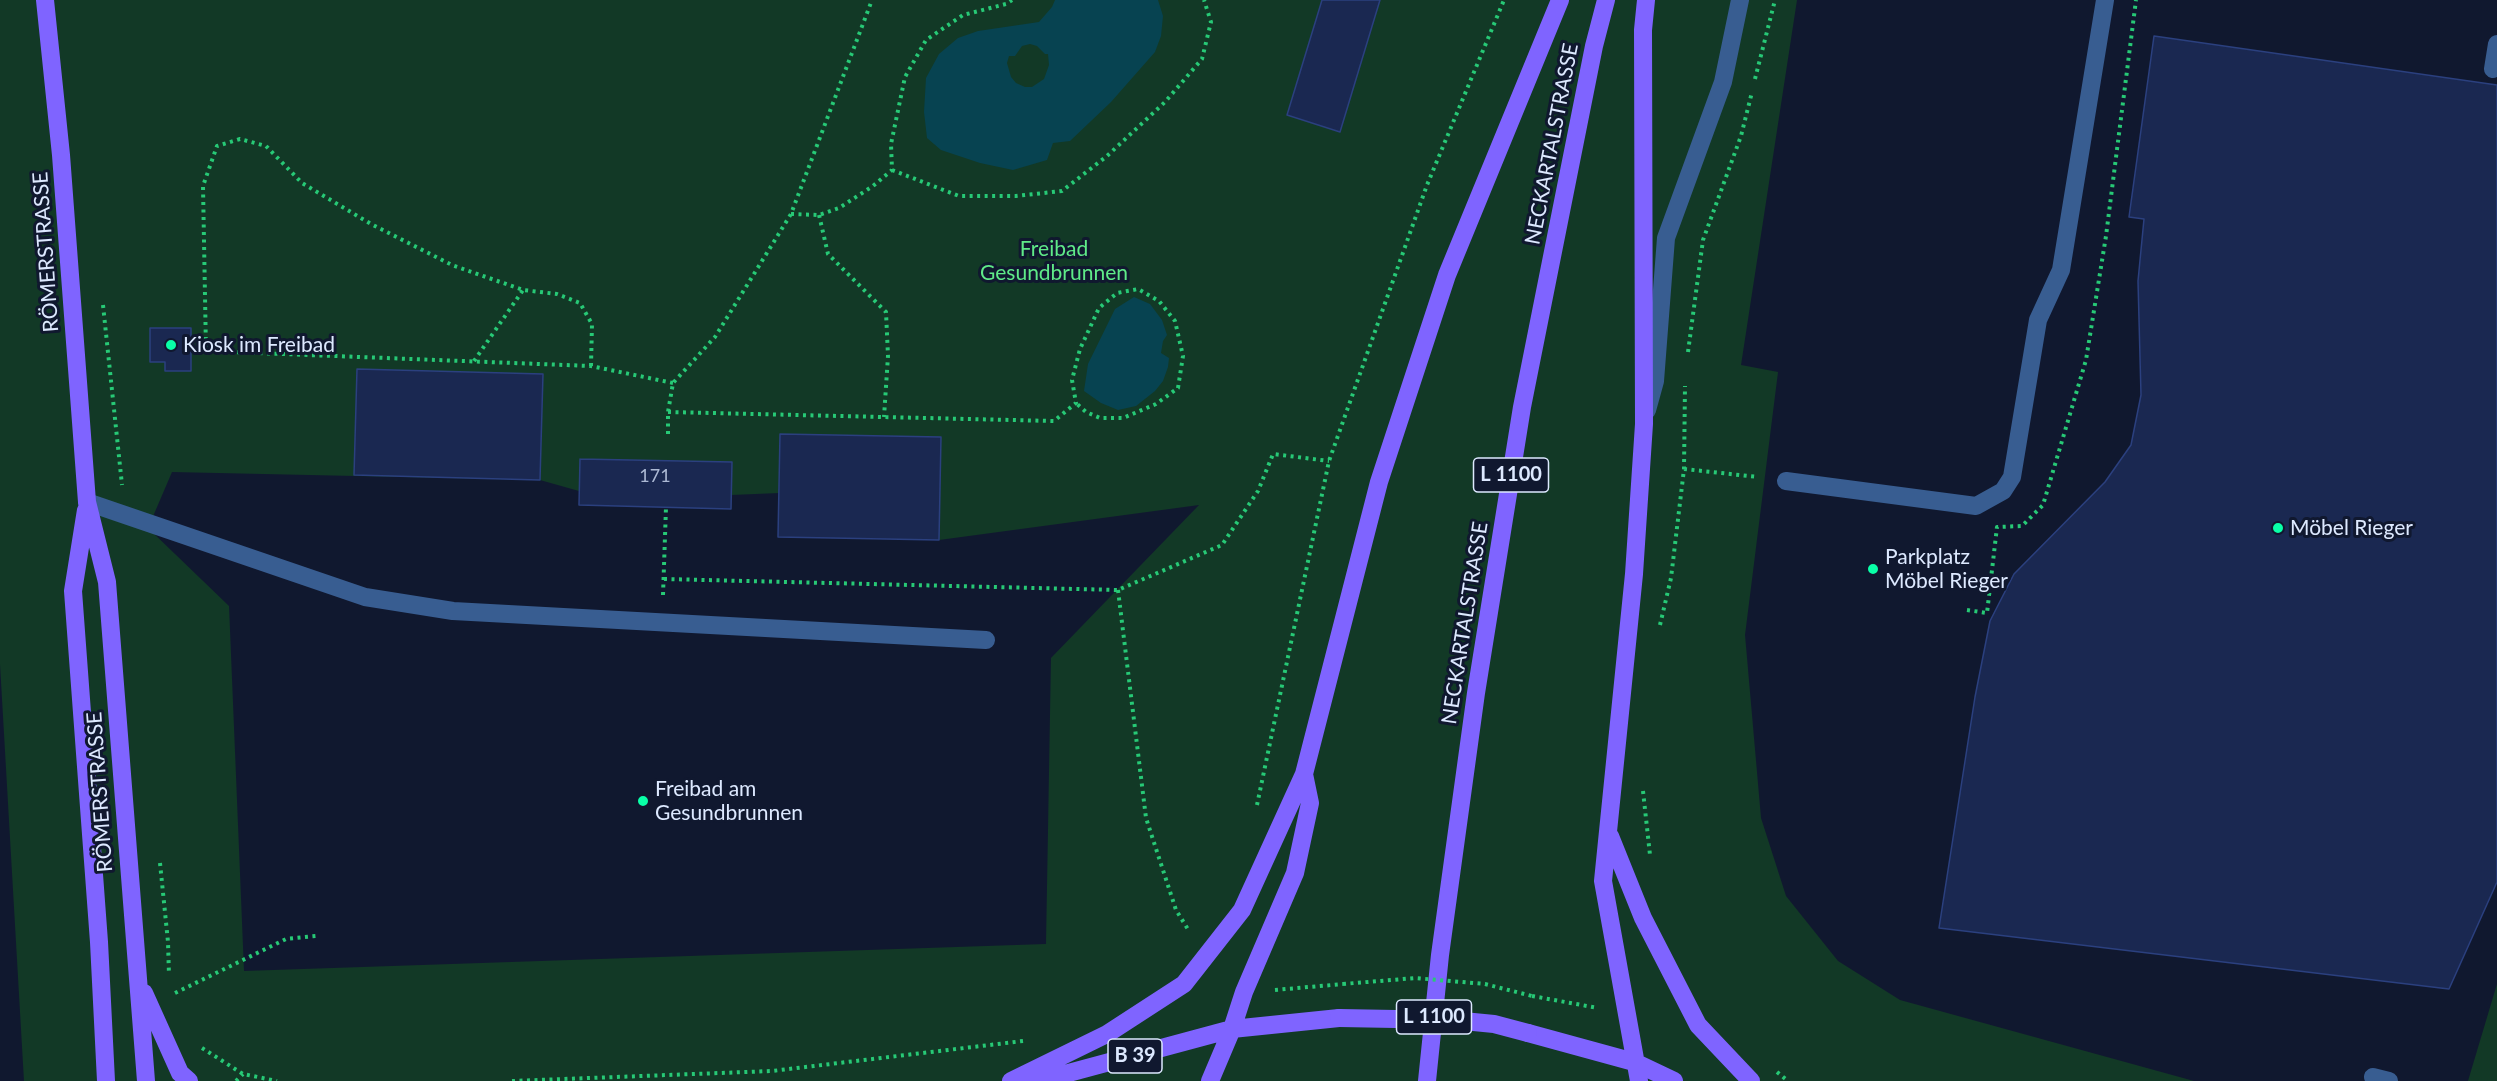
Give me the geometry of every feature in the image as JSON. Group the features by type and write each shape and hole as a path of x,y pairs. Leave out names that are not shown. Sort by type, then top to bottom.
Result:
{"main road":[{"name":"RÖMERSTRASSE","path":"45,0 61,155 87,502 107,582 146,1081"},
{"path":"1011,1081 1107,1034 1184,984 1242,910 1304,774 1379,482 1446,275 1560,0"},
{"name":"NECKARTALSTRASSE","path":"1427,1081 1440,955 1476,693 1522,407 1594,46 1606,0"},
{"path":"1639,1081 1603,881 1634,574 1644,424 1643,30 1647,0"},
{"name":"RÖMERSTRASSE","path":"87,502 73,591 99,942 106,1081"},
{"path":"1209,1081 1295,873 1310,803 1304,774"},
{"path":"1609,833 1642,918 1698,1025 1751,1081"},
{"path":"137,979 180,1073 189,1081"},
{"name":"B 39","path":"1039,1081 1232,1029 1339,1018 1453,1020 1494,1024 1634,1062 1674,1081"}],"lane":[{"path":"1644,424 1655,381 1666,238 1723,82 1740,0"},
{"path":"1786,481 1976,506 2003,491 2012,477 2038,320 2061,270 2105,0"},
{"path":"2493,69 2497,44"},
{"path":"87,502 365,597 453,611 986,640"}],"path":[{"path":"668,434 668,412 673,383 715,337 791,214 872,0"},
{"path":"892,170 891,144 905,76 926,40 963,15 1012,0"},
{"path":"892,170 959,196 1016,196 1062,191 1107,156 1165,102 1202,59 1211,22 1204,0"},
{"path":"1255,812 1329,461 1427,185 1504,0"},
{"path":"1755,80 1775,0"},
{"path":"1967,610 1987,613 1997,527 2022,526 2043,504 2086,360 2106,237 2136,0"},
{"path":"1688,357 1703,240 1741,136 1752,91"},
{"path":"591,366 592,324 580,303 556,294 523,290 452,265 371,224 302,183 266,146 240,139 217,146 202,186 206,351 591,366 673,383"},
{"path":"791,214 819,216 839,208 873,186 892,170"},
{"path":"819,216 828,254 886,312 888,356 884,417"},
{"path":"1138,289 1158,301 1175,321 1183,356 1178,388 1156,404 1123,418 1100,418 1086,412 1076,403 1072,380 1080,349 1099,308 1117,293 1138,289"},
{"path":"474,361 523,290"},
{"path":"1658,632 1671,578 1684,469 1685,380"},
{"path":"668,412 1054,420 1076,403"},
{"path":"664,579 1118,590 1222,545 1258,491 1273,454 1329,461"},
{"path":"1684,469 1786,481"},
{"path":"662,622 666,507"},
{"path":"1118,590 1146,818 1176,910 1192,937"},
{"path":"1642,787 1650,858"},
{"path":"169,995 286,939 316,936"},
{"path":"1343,984 1415,978 1485,984 1532,996"},
{"path":"512,1081 772,1071 1035,1040"},
{"path":"197,1041 203,1050 243,1074 277,1081"},
{"path":"236,1081 243,1074"}],"green space":[{"name":"Freibad Gesundbrunnen","path":"0,0 1797,0 1741,365 1778,372 1745,635 1761,818 1786,896 1838,961 1900,1000 2194,1081 24,1081 0,664","holes":["172,472 540,480 579,491 731,495 779,493 939,496 939,540 1199,505 1051,658 1046,944 244,971 229,606 148,528"]},
{"path":"2497,984 2497,1081 2468,1081 2494,994"}],"water":[{"path":"1055,0 1158,0 1163,16 1161,36 1155,52 1111,102 1070,141 1053,143 1047,160 1013,170 980,163 941,150 927,138 924,112 926,78 939,54 958,38 978,31 1039,22","holes":["1030,44 1048,54 1049,65 1044,79 1032,87 1025,87 1016,83 1011,77 1007,63 1009,56 1015,56 1022,46"]},
{"path":"1134,297 1150,304 1162,320 1167,335 1163,341 1161,353 1169,358 1168,367 1163,381 1155,391 1136,406 1118,410 1101,403 1084,391 1088,364 1115,309"}],"building":[{"path":"1322,0 1380,0 1340,132 1287,115"},
{"name":"Möbel Rieger","path":"2154,36 2497,85 2497,882 2449,989 1939,928 1975,697 1990,621 2014,574 2105,482 2131,445 2141,395 2138,281 2144,219 2129,217"},
{"name":"Kiosk im Freibad","path":"150,328 191,328 191,371 165,371 165,362 150,362"},
{"path":"357,369 543,374 540,480 354,475"},
{"path":"780,434 941,437 939,540 778,537"},
{"path":"580,459 732,462 731,509 579,505"}],"place":[{"name":"Kiosk im Freibad","path":"171,345"},
{"name":"Möbel Rieger","path":"2278,528"},
{"name":"Parkplatz Möbel Rieger","path":"1873,569"},
{"name":"Freibad am Gesundbrunnen","path":"643,801"}]}
